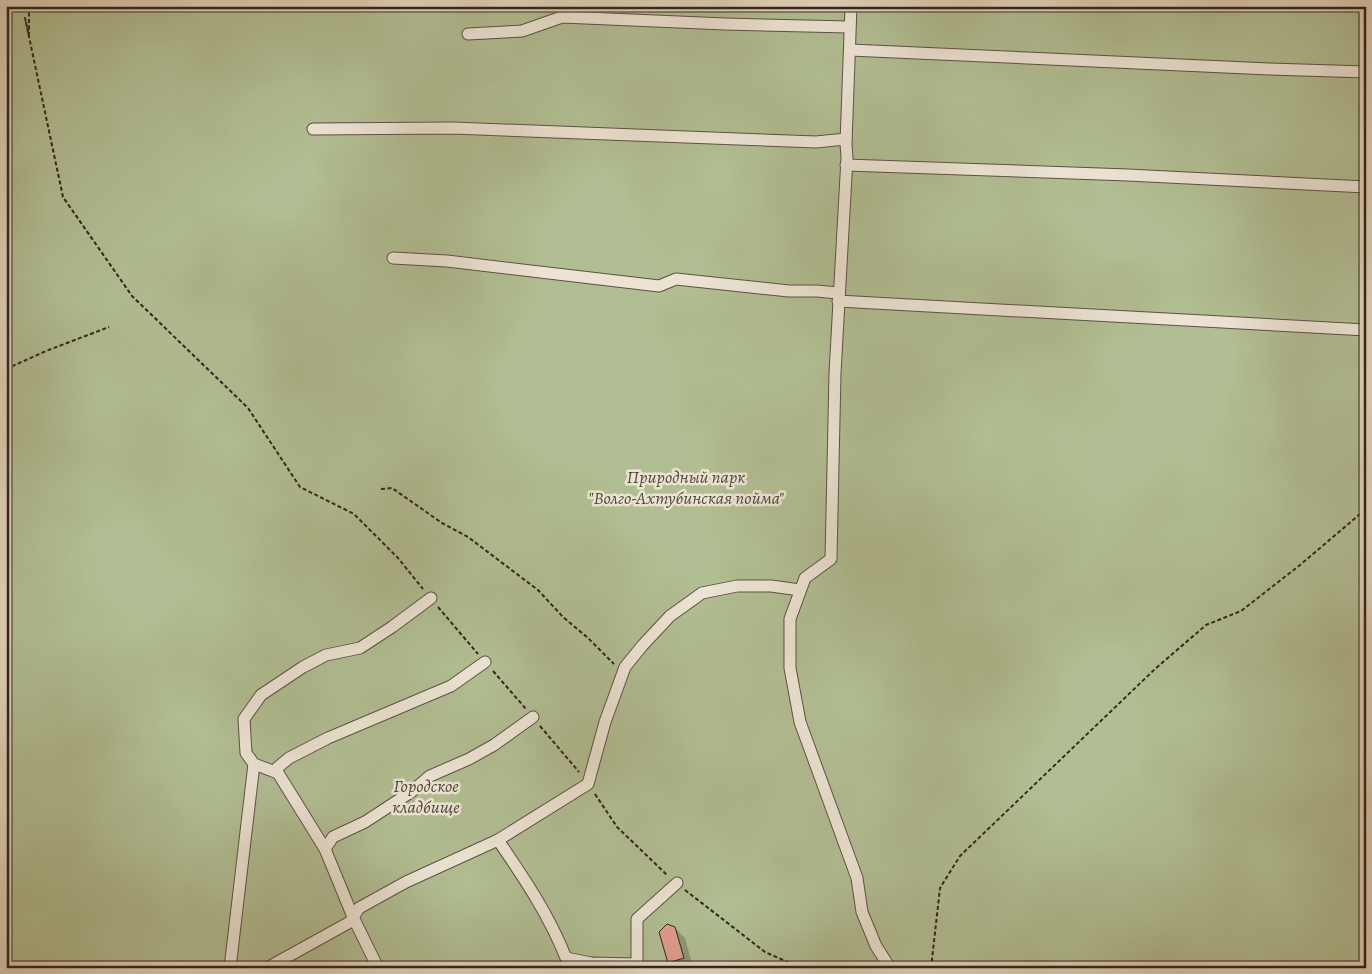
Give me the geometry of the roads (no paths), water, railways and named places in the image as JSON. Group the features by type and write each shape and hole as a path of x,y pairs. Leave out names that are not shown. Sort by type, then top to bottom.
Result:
{"street":[{"path":"851,6 846,165 838,297 832,454 831,559 806,576 800,590 790,619 790,668 800,722 857,878 862,912 876,946 890,968"},
{"path":"468,34 522,32 562,17 849,27"},
{"path":"850,50 1366,72"},
{"path":"313,128 453,128 816,142 846,140"},
{"path":"846,165 1128,175 1366,187"},
{"path":"393,258 447,261 658,286 676,279 817,291 838,297 1366,330"},
{"path":"267,968 350,922 359,908 406,882 498,840 588,784 602,731 623,673 642,646 670,616 702,594 736,586 771,586 800,590"},
{"path":"278,773 254,764 246,752 244,719 261,695 303,667 326,655 360,648 392,627 430,598"},
{"path":"377,967 353,917 325,849 278,773 277,768 289,758 328,738 451,686 485,662"},
{"path":"325,849 333,837 365,822 411,792 430,776 469,759 494,745 533,717"},
{"path":"230,968 254,764"},
{"path":"498,840 555,931 566,958 591,964 637,966 637,919 677,883"}],"park label":[{"name":"Природный парк \"Волго-Ахтубинская пойма\"","path":"686,487"},
{"name":"Городское кладбище","path":"426,796"}]}
